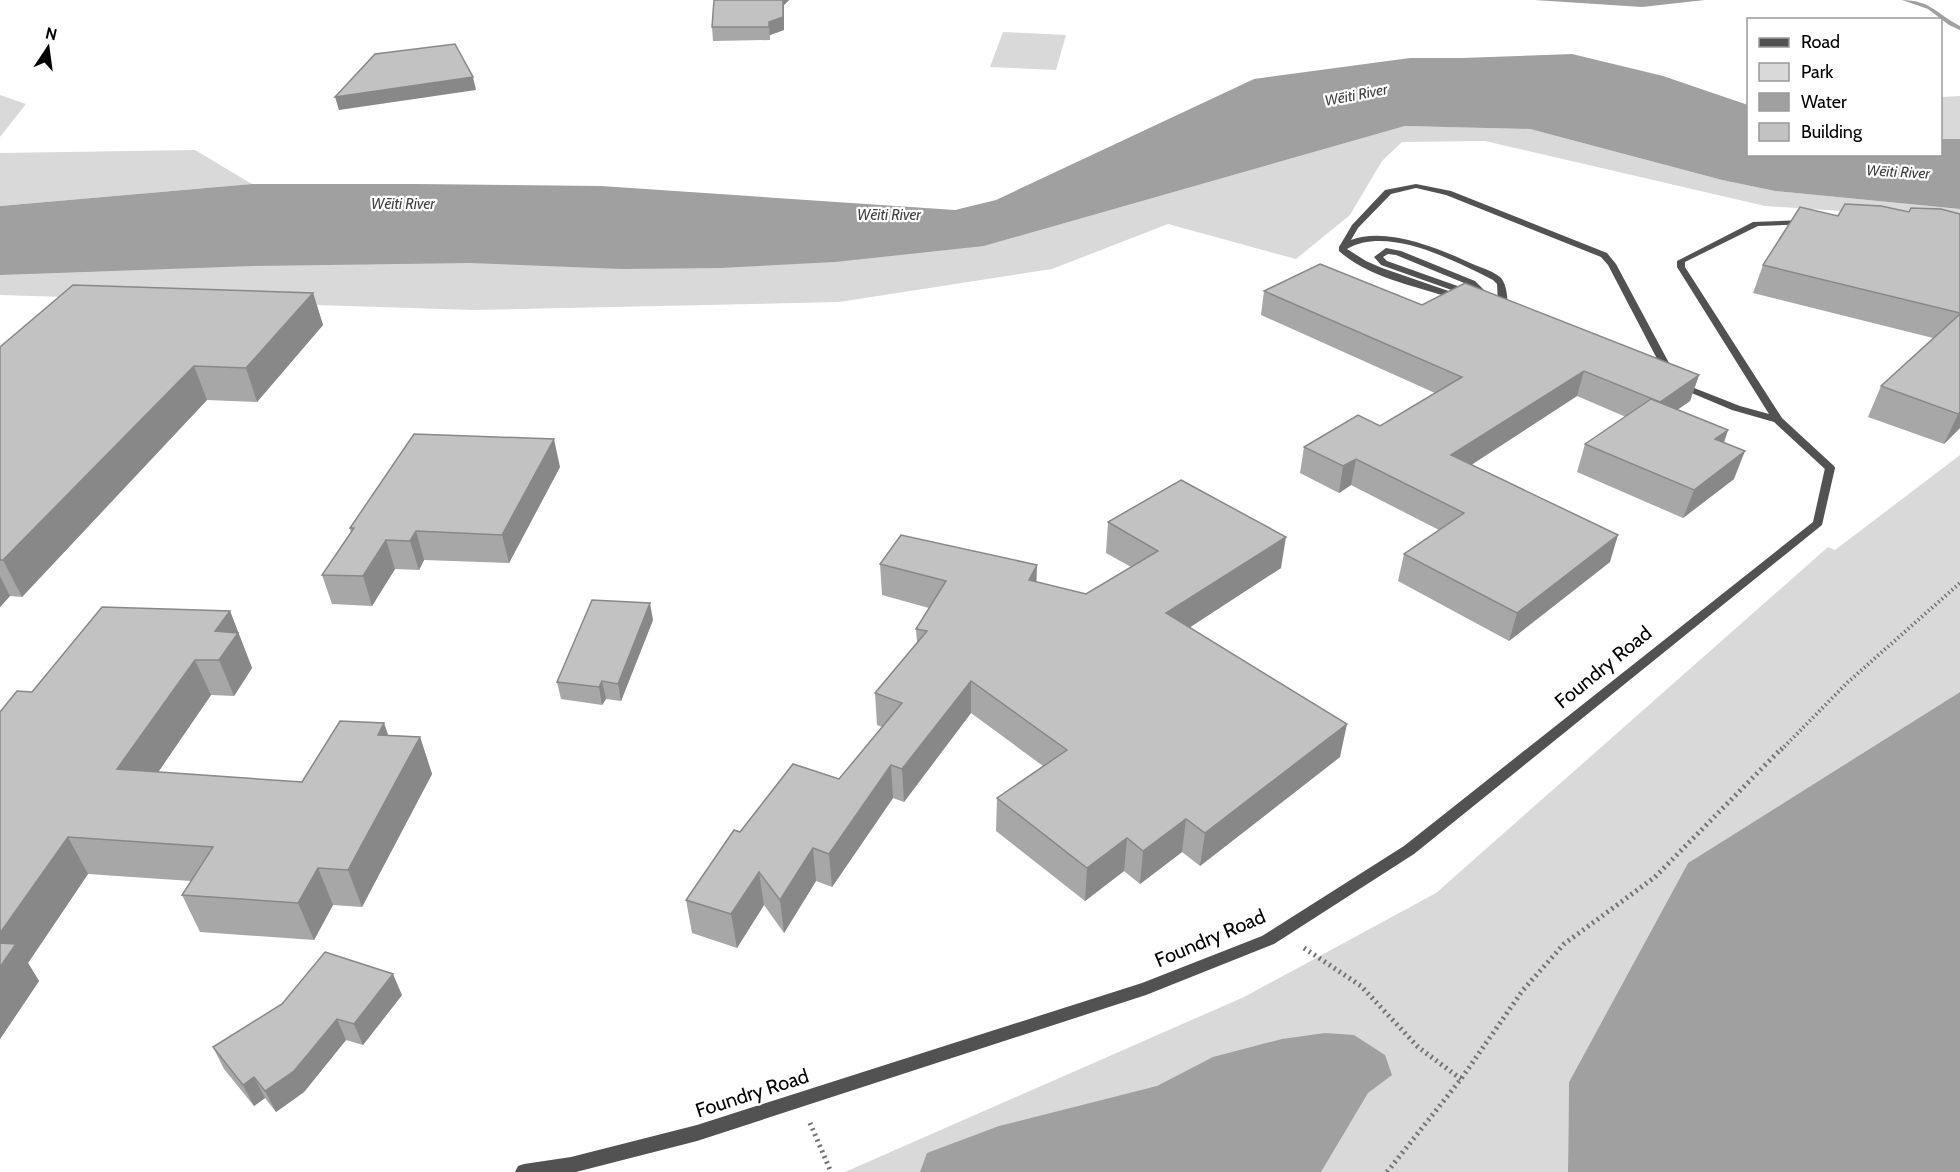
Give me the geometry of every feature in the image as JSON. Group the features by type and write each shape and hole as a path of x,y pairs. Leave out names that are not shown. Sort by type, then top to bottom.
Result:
{"street":[{"path":"1514,319 1350,258 1343,251 1343,247 1355,227 1388,192 1416,186 1448,193 1590,248 1604,255 1612,264 1676,384"},
{"path":"1778,420 1681,267 1681,261 1756,224 1812,223"},
{"path":"1343,247 1371,239 1402,242 1492,276 1501,284 1503,314"},
{"path":"1395,252 1472,283 1503,314 1463,291 1384,263 1379,260 1379,254 1395,252"},
{"path":"1654,376 1727,405 1778,420"},
{"name":"Foundry Road","path":"524,1172 571,1165 685,1136 1146,988 1268,940 1409,850 1818,523 1830,468 1778,420"}],"path":[{"path":"1387,1172 1461,1079 1523,990 1564,945 1655,877 1848,682 1960,583"},
{"path":"1268,940 1302,947 1361,986 1418,1047 1461,1079"},
{"path":"800,1100 831,1172"}],"green space":[{"path":"1003,32 1066,35 1056,70 990,67"},
{"path":"0,95 26,104 0,137"},
{"path":"1960,96 1960,139 1942,139 1942,97"},
{"path":"1405,126 1530,129 1722,180 1775,191 1960,209 1960,219 1765,206 1485,141 1402,142 1382,161 1350,215 1296,259 1168,224 1052,269 839,302 473,310 0,295 0,225 984,246"},
{"path":"195,150 252,184 0,206 0,153"},
{"path":"1960,455 1960,692 1688,863 1569,1082 1568,1172 845,1172 1244,997 1436,893 1828,547 1835,550"}],"water":[{"path":"1534,0 1705,0 1642,7"},
{"name":"Wēiti River","path":"1572,54 1663,76 1747,105 1747,156 1942,156 1942,139 1960,139 1960,209 1775,191 1722,180 1530,129 1405,126 984,246 835,262 720,268 622,269 470,263 253,266 0,275 0,206 252,184 601,186 955,210 996,200 1254,79 1410,58"},
{"path":"1960,692 1960,1172 1568,1172 1569,1082 1688,863"},
{"path":"1325,1033 1354,1035 1385,1055 1392,1075 1368,1093 1321,1172 920,1172 927,1153 999,1126 1157,1086 1213,1057 1282,1039"}],"building":[{"path":"714,0 783,0 783,17 769,22 769,27 712,27"},
{"path":"455,44 473,77 335,97 375,54"},
{"path":"1845,204 1881,206 1909,212 1911,208 1941,209 1960,214 1960,313 1763,265 1800,207 1838,216"},
{"path":"1320,264 1422,305 1465,283 1699,375 1660,402 1584,371 1451,455 1618,535 1517,613 1404,554 1464,513 1356,459 1343,466 1304,447 1358,415 1380,426 1462,377 1264,291"},
{"path":"73,285 313,293 246,368 194,366 3,560 0,560 0,347"},
{"path":"1960,314 1960,412 1958,414 1881,386"},
{"path":"1651,399 1728,430 1715,439 1745,451 1694,490 1585,444"},
{"path":"414,434 554,439 502,535 416,531 410,541 386,540 363,576 322,575 354,528 350,528"},
{"path":"1181,480 1286,537 1166,613 1347,724 1205,833 1186,819 1143,851 1127,838 1087,868 997,798 1067,750 971,681 902,769 891,765 829,854 813,848 780,900 759,872 731,914 686,900 734,830 740,832 793,764 839,779 902,703 875,693 927,631 916,629 946,581 880,564 901,535 1037,565 1029,580 1086,594 1158,551 1108,522"},
{"path":"592,600 650,603 618,684 602,681 599,687 557,682"},
{"path":"102,607 230,611 215,631 238,633 219,660 195,660 117,769 302,782 340,721 384,723 378,735 420,737 348,870 318,868 298,903 182,895 213,847 68,837 0,933 0,712 17,691 32,692"},
{"path":"0,943 16,944 0,967"},
{"path":"325,952 393,974 354,1024 337,1019 294,1071 265,1091 254,1077 243,1085 213,1047 282,1004"}],"waterway":[{"path":"1905,0 1930,7 1951,24 1960,28"}]}
